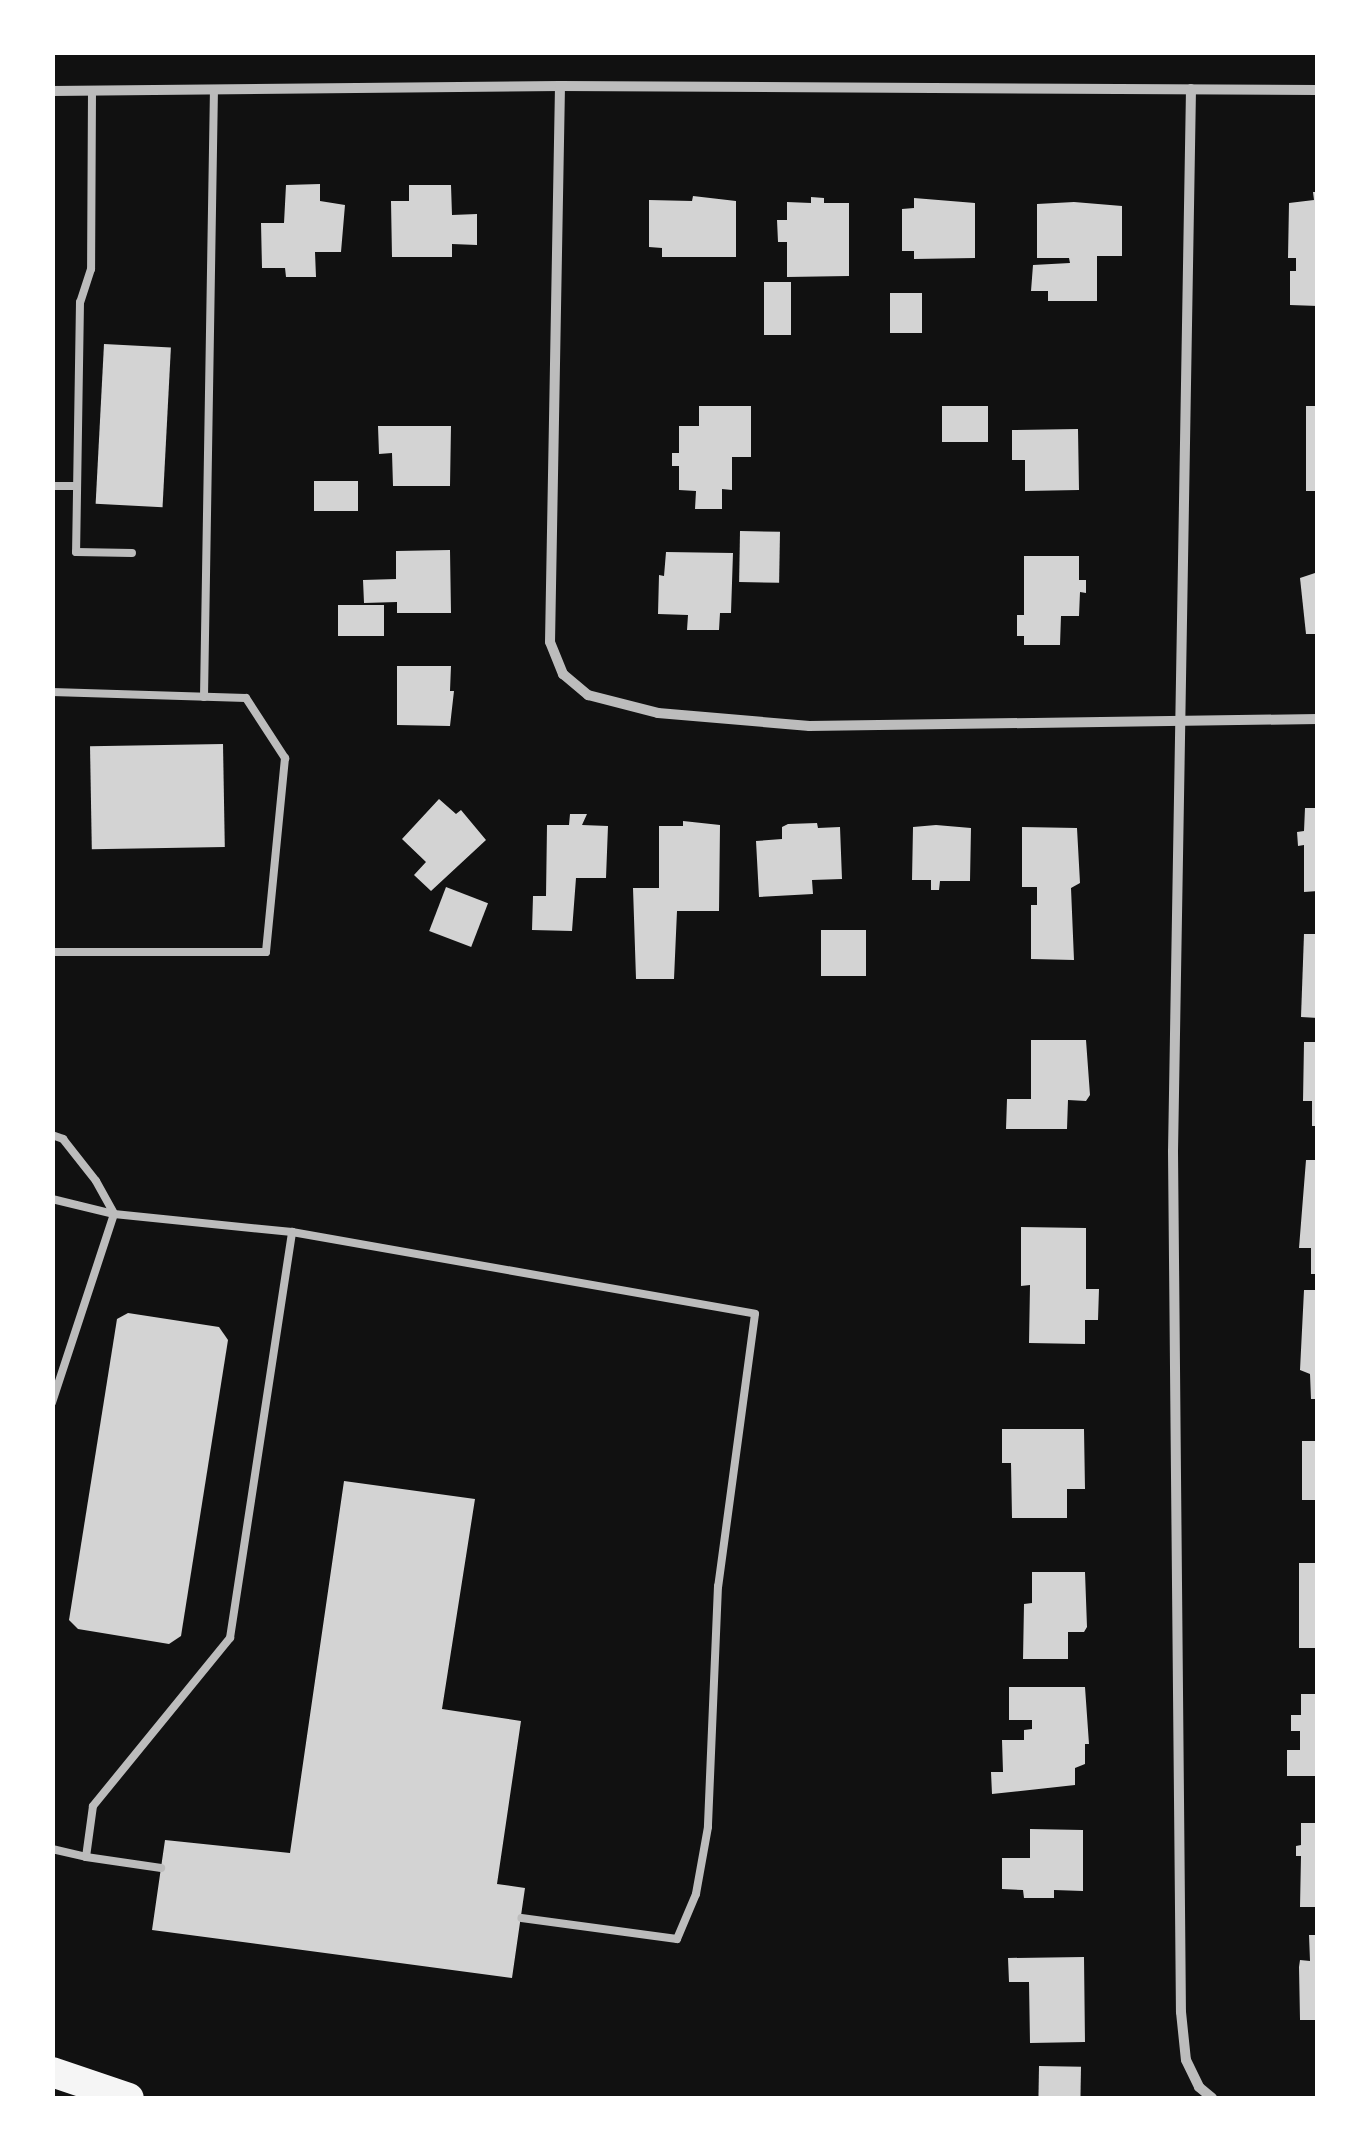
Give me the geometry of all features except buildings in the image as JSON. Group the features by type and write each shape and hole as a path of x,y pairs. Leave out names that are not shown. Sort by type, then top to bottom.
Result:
{"highway":[{"path":"52,2072 129,2098"}],"street":[{"path":"560,86 550,642 563,674 588,695 658,713 809,726 1318,719"},
{"path":"52,91 560,86 1318,90"},
{"path":"1192,88 1173,1151 1181,2012 1186,2060 1199,2087 1212,2098"}],"lane":[{"path":"204,696 214,89"},
{"path":"92,90 91,270 80,302 76,552 132,553"},
{"path":"52,486 77,486"},
{"path":"52,692 246,698 285,758 266,952 52,952"},
{"path":"52,1135 64,1139 114,1214 52,1403"},
{"path":"52,1199 114,1214 292,1232 755,1314 718,1586 708,1826 696,1894 677,1939 521,1918"},
{"path":"86,1857 93,1806 230,1638 292,1232"},
{"path":"52,1849 161,1868"}]}
